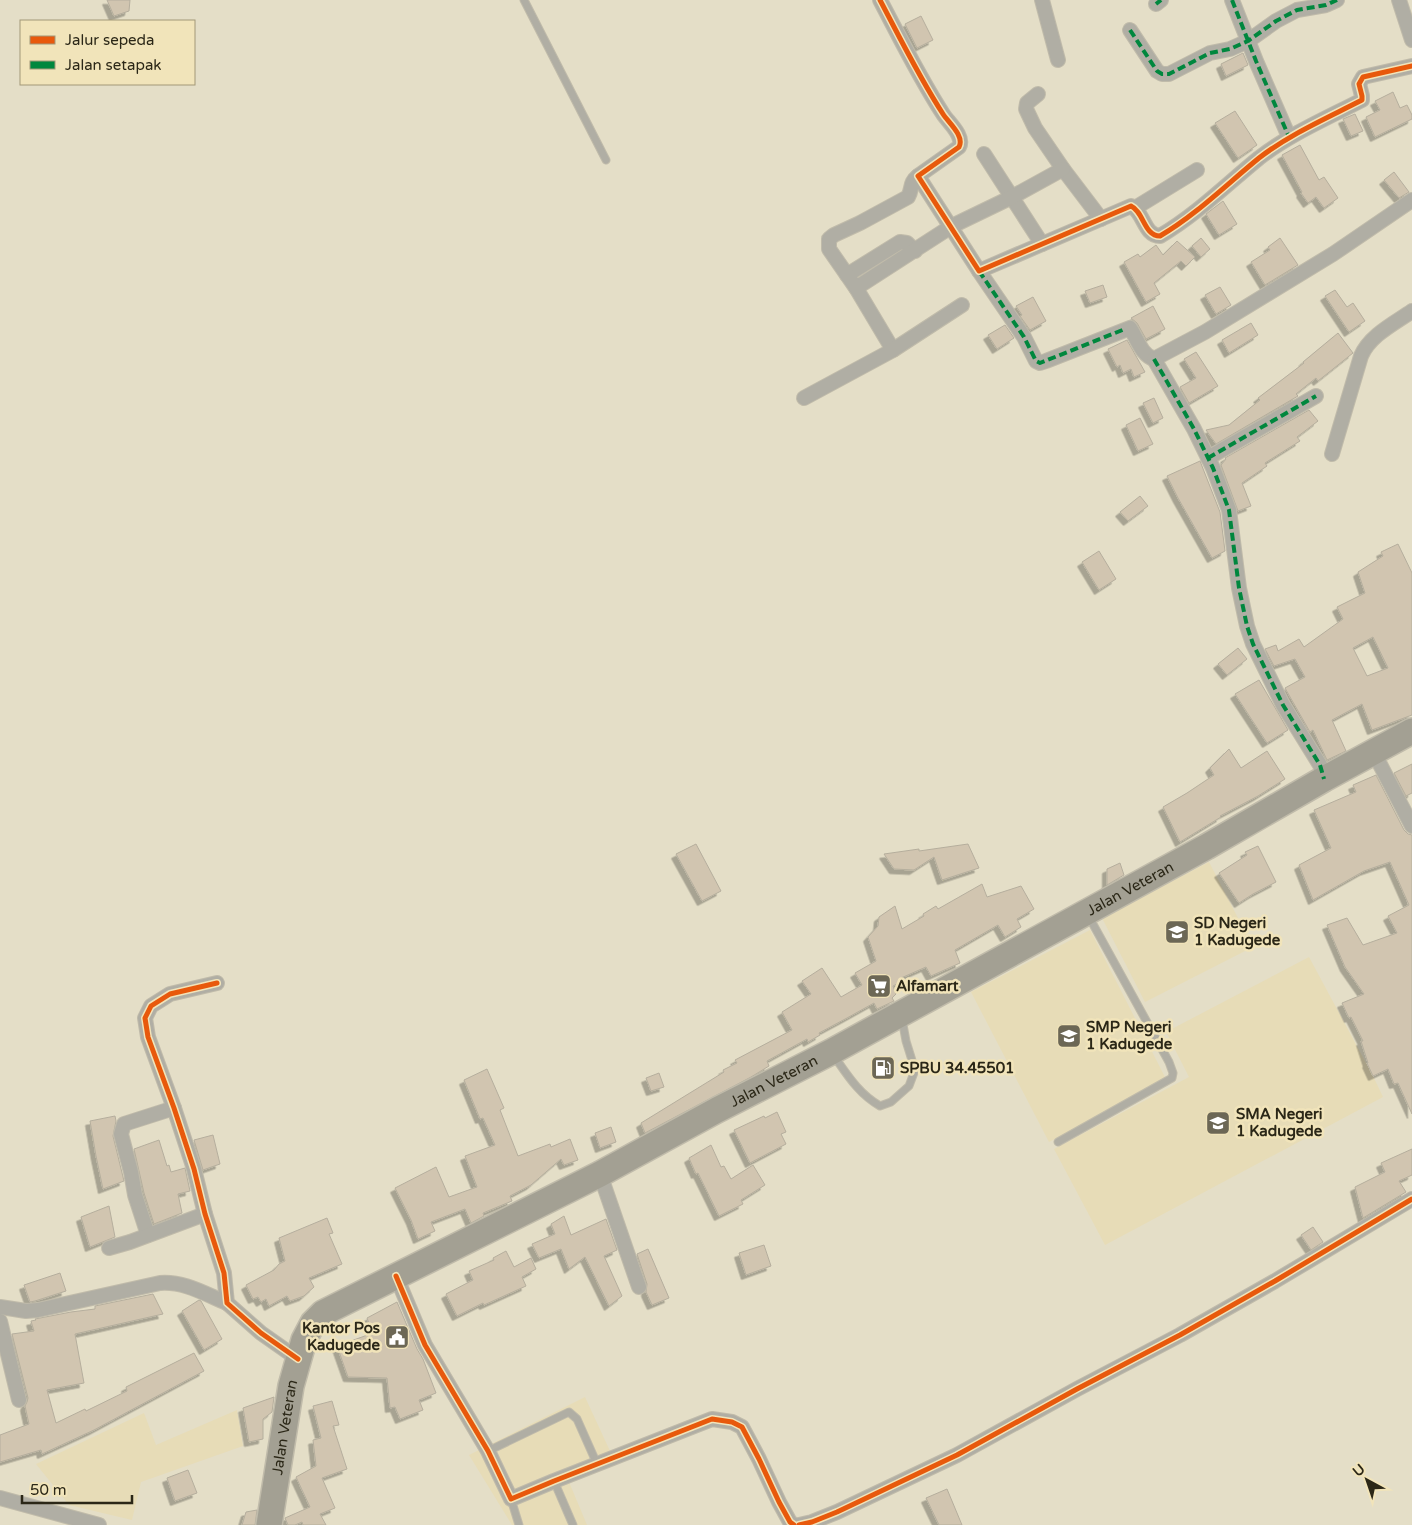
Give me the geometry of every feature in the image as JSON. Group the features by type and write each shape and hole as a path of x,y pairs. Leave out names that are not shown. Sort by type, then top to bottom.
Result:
{"highway":[{"name":"Jalan Veteran","path":"269,1525 294,1373 308,1331 323,1313 600,1174 717,1110 831,1052 1206,847 1324,778 1412,731"}],"street":[{"path":"880,0 925,85 960,138 958,146 912,181 912,190 908,197 829,239 829,249 856,288 893,350"},
{"path":"1042,0 1058,60"},
{"path":"1232,0 1289,137"},
{"path":"1130,30 1157,71 1162,74 1169,74 1210,53 1230,49 1248,41 1276,21 1298,10 1326,5 1337,0"},
{"path":"1399,0 1412,40"},
{"path":"979,270 1131,206 1136,208 1149,231 1155,236 1160,236 1199,208 1260,157 1289,137 1362,100 1359,84 1363,77 1412,66"},
{"path":"1038,94 1027,103 1026,109 1035,128 1101,219"},
{"path":"984,154 1042,244"},
{"path":"856,288 952,226 1012,197 1063,168"},
{"path":"1136,208 1197,170"},
{"path":"918,176 1024,337 1036,361 1040,363 1127,323 1144,352 1148,357 1154,359 1194,429 1229,510 1239,588 1252,644 1283,705 1320,766 1324,778"},
{"path":"1154,359 1206,332 1334,254 1412,200"},
{"path":"847,275 900,242 907,243 914,251"},
{"path":"804,398 893,350 962,305"},
{"path":"1332,454 1365,348 1376,337 1412,311"},
{"path":"1208,458 1316,396"},
{"path":"1373,752 1412,826"},
{"path":"217,982 170,994 151,1006 145,1018 148,1037 194,1169 205,1214 224,1273 227,1303"},
{"path":"148,1235 135,1194 121,1134 124,1124 174,1108"},
{"path":"600,1174 639,1287"},
{"path":"799,1525 837,1512 957,1455 1077,1388 1180,1335 1412,1199"},
{"path":"109,1248 205,1214"},
{"path":"396,1276 426,1345 488,1451 511,1499 554,1480 712,1419 732,1422 742,1427 779,1502 790,1522 794,1525"},
{"path":"0,1307 26,1311 38,1310 160,1283 182,1284 227,1303 261,1333 294,1373"},
{"path":"0,1321 19,1400"},
{"path":"1,1501 99,1525"}],"lane":[{"path":"524,0 606,160"},
{"path":"1058,1142 1172,1078 1173,1073 1169,1062 1086,912"},
{"path":"831,1052 850,1080 867,1098 880,1106 891,1102 909,1086 915,1070 906,1042 901,1013"},
{"path":"488,1451 569,1412 577,1418 597,1464"},
{"path":"554,1480 573,1525"},
{"path":"511,1499 519,1525"}],"shaded area":[{"name":"SD Negeri 1 Kadugede","path":"1209,862 1253,947 1145,1002 1102,918"},
{"name":"SMP Negeri 1 Kadugede","path":"1090,930 1167,1081 1049,1142 971,992"},
{"name":"SMA Negeri 1 Kadugede","path":"1309,957 1383,1097 1105,1245 1054,1149 1189,1077 1166,1032"},
{"path":"585,1397 616,1464 569,1482 587,1525 512,1525 469,1455"},
{"path":"237,1410 243,1446 141,1482 132,1520 69,1505 36,1464 144,1413 156,1445"}],"building":[{"path":"107,0 130,0 129,11 114,16"},
{"path":"921,16 933,40 917,48 905,24"},
{"path":"1243,53 1248,65 1226,76 1221,64"},
{"path":"1393,92 1400,108 1407,105 1412,119 1375,137 1366,117 1380,110 1375,101"},
{"path":"1235,111 1257,145 1238,158 1215,123"},
{"path":"1355,114 1363,131 1351,136 1343,119"},
{"path":"1300,145 1319,180 1324,177 1338,198 1324,208 1316,197 1308,203 1282,155"},
{"path":"1394,172 1409,192 1399,198 1384,180"},
{"path":"1223,201 1237,224 1219,235 1206,214"},
{"path":"1201,238 1210,249 1201,257 1192,246"},
{"path":"1280,238 1298,265 1265,285 1251,262 1270,250 1268,247"},
{"path":"1177,241 1195,257 1186,266 1181,261 1154,283 1160,294 1146,302 1124,262 1138,254 1140,257 1156,245 1163,255"},
{"path":"1103,285 1107,297 1090,303 1085,291"},
{"path":"1220,287 1231,305 1216,314 1205,295"},
{"path":"1335,290 1347,307 1353,303 1365,321 1349,332 1325,296"},
{"path":"1033,297 1046,321 1030,330 1020,316 1022,315 1016,306"},
{"path":"1153,306 1165,329 1146,339 1137,323 1131,318"},
{"path":"1251,323 1258,335 1229,353 1222,340"},
{"path":"1005,325 1014,338 997,349 988,335"},
{"path":"1338,333 1353,353 1318,381 1316,378 1296,394 1298,396 1216,444 1206,430 1229,425 1260,400 1258,398 1304,363"},
{"path":"1127,340 1145,372 1134,377 1131,369 1123,373 1120,365 1117,367 1108,349"},
{"path":"1196,352 1218,386 1189,403 1180,387 1196,378 1184,359"},
{"path":"1154,398 1163,418 1153,423 1143,403"},
{"path":"1309,410 1318,421 1297,437 1300,441 1265,463 1267,466 1242,483 1251,506 1238,511 1221,465 1225,458"},
{"path":"1140,418 1153,444 1138,451 1126,425"},
{"path":"1200,461 1220,512 1225,551 1212,558 1167,476"},
{"path":"1140,496 1148,506 1128,521 1120,512"},
{"path":"1398,544 1412,573 1412,715 1372,730 1362,704 1332,720 1346,751 1327,760 1313,730 1310,732 1285,688 1305,677 1295,659 1274,666 1265,649 1276,645 1278,651 1299,639 1304,647 1343,619 1337,607 1365,593 1358,572 1383,556 1381,552","holes":["1373,637 1388,668 1367,676 1353,648"]},
{"path":"1099,551 1116,579 1099,590 1082,562"},
{"path":"1238,648 1247,659 1227,675 1218,664"},
{"path":"1259,680 1288,730 1267,743 1235,694"},
{"path":"1229,749 1241,768 1267,751 1285,779 1220,816 1180,842 1163,807 1214,775 1210,768"},
{"path":"1412,764 1412,793 1406,796 1394,773"},
{"path":"1376,775 1404,830 1412,835 1412,1114 1398,1083 1394,1084 1388,1069 1373,1076 1367,1063 1361,1041 1363,1041 1342,1003 1364,994 1345,967 1327,925 1347,918 1363,945 1397,933 1388,916 1409,905 1390,862 1364,871 1313,900 1299,865 1331,848 1314,810 1356,792 1353,785"},
{"path":"696,844 721,891 702,901 676,854"},
{"path":"968,844 979,868 942,880 934,857 914,870 894,869 884,854 919,849 919,851"},
{"path":"1258,846 1276,882 1239,903 1219,873 1247,855 1245,852"},
{"path":"1120,863 1124,875 1107,885 1107,869"},
{"path":"982,884 987,897 1021,886 1034,909 1017,919 1021,927 1005,937 998,925 955,950 960,963 931,976 926,967 901,978 903,981 893,986 896,994 892,998 894,1001 877,1009 874,1003 819,1033 820,1035 808,1042 807,1039 767,1061 769,1066 751,1077 645,1133 641,1123 724,1072 723,1070 737,1063 735,1060 792,1030 782,1012 811,994 802,981 822,968 841,997 862,985 855,973 876,961 868,937 878,926 879,917 895,906 902,929 924,916 923,914 936,906 938,909"},
{"path":"487,1069 504,1108 500,1110 518,1156 550,1144 551,1147 570,1139 578,1160 564,1165 561,1159 531,1185 510,1196 512,1201 483,1213 484,1216 471,1223 465,1209 431,1222 435,1231 418,1239 395,1188 436,1167 449,1197 477,1187 465,1156 495,1145 483,1118 480,1119 464,1080"},
{"path":"659,1073 664,1087 651,1091 646,1078"},
{"path":"777,1112 786,1132 781,1134 786,1144 750,1163 734,1130"},
{"path":"115,1116 113,1136 124,1181 103,1189 90,1121"},
{"path":"611,1127 616,1142 600,1148 595,1133"},
{"path":"213,1135 220,1164 203,1170 194,1140"},
{"path":"159,1140 167,1166 169,1165 171,1172 185,1168 190,1191 178,1194 182,1213 154,1224 144,1193 134,1149"},
{"path":"711,1145 721,1167 724,1166 731,1179 753,1165 765,1185 741,1200 743,1204 719,1216 689,1158"},
{"path":"1412,1149 1412,1175 1399,1181 1406,1192 1363,1218 1355,1187 1385,1172 1381,1163"},
{"path":"109,1206 115,1237 90,1247 81,1217"},
{"path":"564,1216 571,1235 606,1219 617,1250 604,1256 622,1296 609,1306 585,1257 569,1269 561,1249 539,1258 532,1244 555,1234 551,1224"},
{"path":"327,1218 333,1233 329,1234 342,1264 309,1278 314,1287 304,1296 290,1301 287,1296 269,1306 266,1299 261,1302 258,1297 253,1299 246,1285 274,1270 285,1261 279,1238"},
{"path":"1313,1227 1323,1242 1311,1250 1301,1235"},
{"path":"764,1245 771,1266 746,1275 739,1253"},
{"path":"648,1249 669,1298 652,1305 646,1292 647,1284 637,1254"},
{"path":"506,1251 514,1267 531,1258 536,1269 522,1277 526,1286 484,1305 483,1303 457,1316 446,1294 473,1280 469,1271 494,1260 493,1258"},
{"path":"60,1273 66,1291 30,1302 24,1285"},
{"path":"153,1294 163,1314 75,1334 84,1383 47,1390 56,1423 127,1391 126,1387 194,1353 204,1371 94,1430 42,1454 41,1450 0,1462 0,1435 29,1424 25,1406 28,1398 12,1334 34,1331 31,1321 35,1319 95,1309 95,1306"},
{"path":"199,1300 222,1339 204,1350 182,1311"},
{"path":"397,1302 436,1393 419,1400 423,1410 400,1419 395,1407 390,1408 387,1378 348,1377 337,1346 373,1333 367,1318"},
{"path":"274,1397 272,1412 263,1419 263,1439 249,1442 243,1408"},
{"path":"332,1401 339,1425 333,1426 347,1469 322,1478 335,1508 320,1514 326,1525 303,1525 302,1522 288,1525 285,1518 310,1507 296,1477 316,1466 313,1440 321,1438 313,1406"},
{"path":"188,1470 197,1493 175,1501 167,1478"},
{"path":"947,1489 962,1525 939,1525 926,1498"},
{"path":"257,1510 255,1525 242,1525 246,1512"}],"marked path":[{"path":"1156,4 1161,0"},
{"path":"1232,0 1289,137"},
{"path":"1130,30 1157,71 1162,74 1169,74 1210,53 1230,49 1248,41 1276,21 1297,10 1326,5 1337,0"},
{"path":"979,271 1024,337 1036,361 1040,363 1125,329"},
{"path":"1154,359 1194,429 1213,468 1229,510 1239,588 1253,644 1283,705 1320,765 1324,779"},
{"path":"1208,458 1316,396"}],"cycle path":[{"path":"880,0 926,86 960,138 959,147 918,176 979,271 1131,206 1139,213 1147,228 1155,235 1160,236 1199,209 1271,149 1362,100 1359,84 1363,77 1412,66"},
{"path":"217,983 170,994 151,1006 145,1018 148,1037 194,1169 205,1214 224,1273 227,1303 261,1333 298,1359"},
{"path":"799,1525 837,1512 957,1455 1180,1335 1412,1199"},
{"path":"396,1276 425,1345 488,1451 511,1499 712,1419 732,1422 742,1427 779,1502 790,1522 794,1525"}],"place":[{"name":"SD Negeri 1 Kadugede","path":"1177,932"},
{"name":"Alfamart","path":"879,986"},
{"name":"SMP Negeri 1 Kadugede","path":"1069,1036"},
{"name":"SPBU 34.45501","path":"883,1068"},
{"name":"SMA Negeri 1 Kadugede","path":"1218,1123"},
{"name":"Kantor Pos Kadugede","path":"397,1337"}]}
